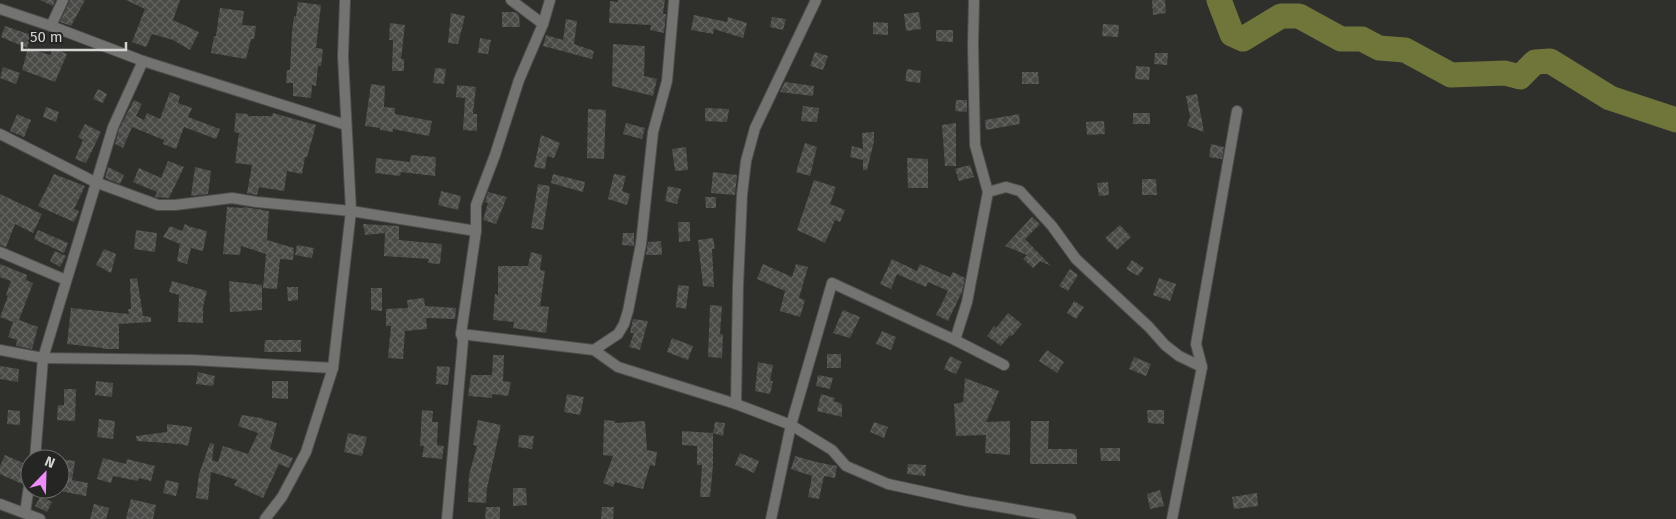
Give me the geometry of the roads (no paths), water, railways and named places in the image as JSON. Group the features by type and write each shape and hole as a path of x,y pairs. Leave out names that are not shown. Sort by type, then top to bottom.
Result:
{"street":[{"path":"51,26 63,0"},
{"path":"264,519 282,497 306,452 334,368 351,211 343,56 345,0"},
{"path":"511,0 543,24"},
{"path":"447,519 461,334 476,231 476,205 495,155 519,80 543,24 550,0"},
{"path":"594,350 618,334 624,324 628,311 641,244 653,132 667,81 674,0"},
{"path":"736,404 740,241 746,161 755,128 816,0"},
{"path":"955,340 967,302 988,192 975,146 974,0"},
{"path":"0,9 143,61 346,125"},
{"path":"36,449 42,358 113,127 143,61"},
{"path":"1172,519 1202,367 1196,344 1237,112"},
{"path":"0,134 95,182 158,205 175,205 232,198 351,211 476,231"},
{"path":"988,192 1006,187 1020,191 1052,226 1076,259 1149,327 1165,346 1179,356 1202,367"},
{"path":"0,252 66,280"},
{"path":"771,519 790,425 832,283 1004,365"},
{"path":"461,334 594,350 618,367 736,404 790,425 832,450 846,466 888,484 966,501 1071,519"},
{"path":"0,350 42,358 193,360 334,368"},
{"path":"25,514 27,499"},
{"path":"0,504 40,519"}],"waterway":[{"path":"1219,0 1232,34 1243,39 1281,16 1299,16 1341,39 1362,39 1379,48 1405,50 1451,75 1505,73 1520,77 1535,62 1550,61 1610,98 1676,120"}]}
